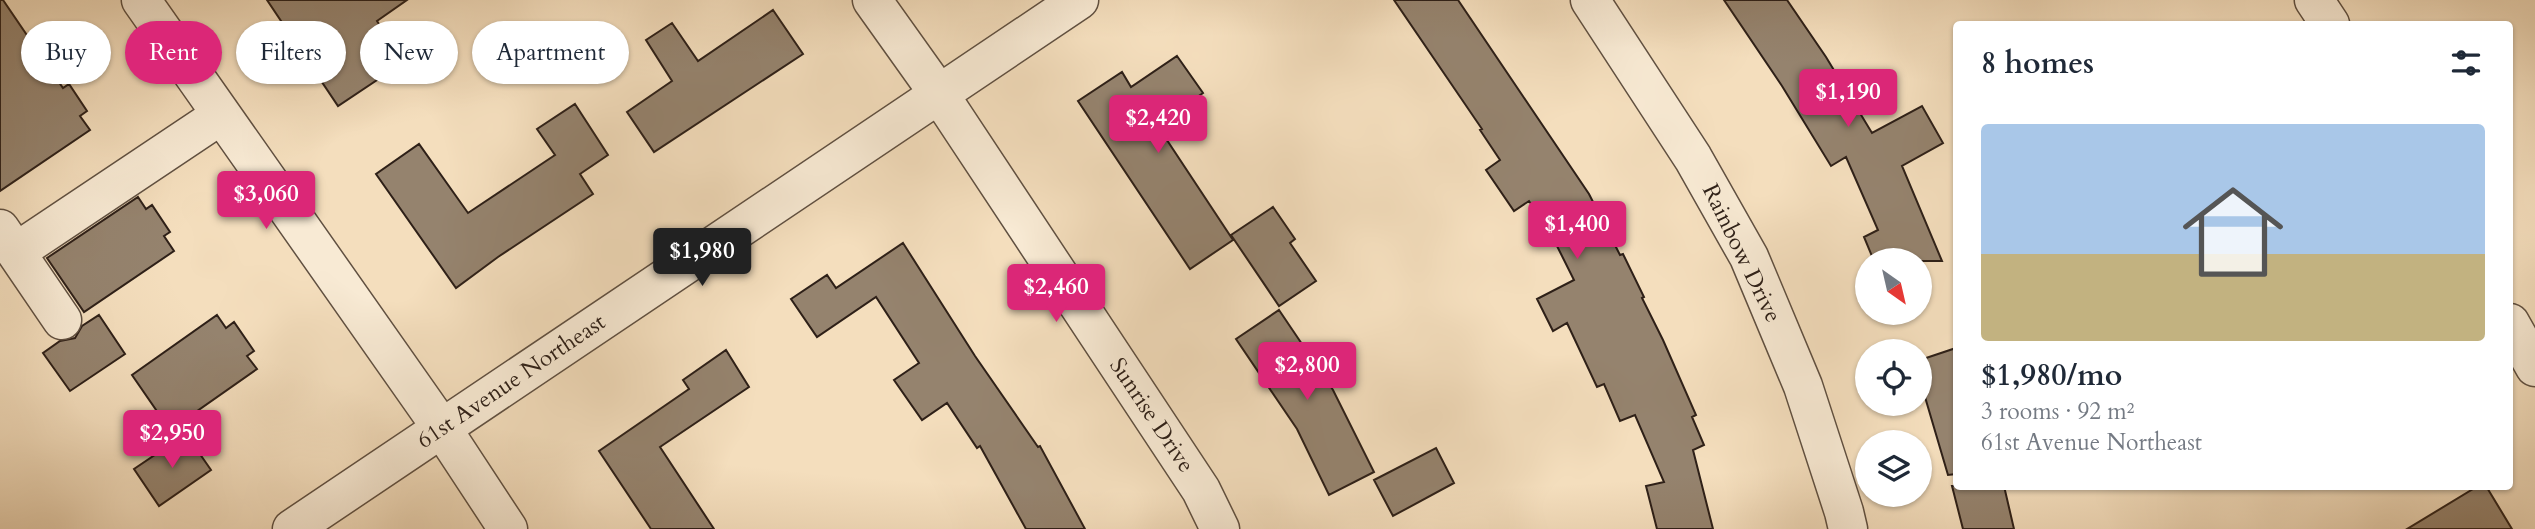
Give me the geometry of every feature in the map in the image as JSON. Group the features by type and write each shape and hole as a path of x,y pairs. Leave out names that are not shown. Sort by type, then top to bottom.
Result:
{"street":[{"path":"141,0 441,427 508,529"},
{"name":"Sunrise Drive","path":"872,0 939,94 1201,490 1220,529"},
{"name":"61st Avenue Northeast","path":"292,529 1079,0"},
{"name":"Rainbow Drive","path":"1590,0 1693,158 1749,257 1803,386 1848,529"},
{"path":"2314,0 2328,21"},
{"path":"62,320 8,240 221,115"},
{"path":"2513,328 2535,367"}],"building":[{"path":"0,0 3,0 21,26 21,84 60,84 63,88 69,84 87,111 80,116 90,130 0,191"},
{"path":"267,0 407,0 377,21 360,21 360,84 371,84 338,106 323,84 346,84 346,21 281,21"},
{"path":"1394,0 1458,0 1589,194 1644,297 1642,298 1696,415 1692,417 1704,445 1693,450 1713,529 1657,529 1646,486 1664,482 1635,415 1620,421 1604,384 1597,387 1567,323 1553,331 1537,299 1574,280 1548,228 1529,201 1514,211 1486,170 1500,160 1480,130 1482,129"},
{"path":"1724,0 1787,0 1826,57 1872,133 1922,106 1943,143 1902,166 1942,261 1932,261 1932,248 1869,248 1864,237 1878,230 1846,157 1831,166 1782,86"},
{"path":"773,10 803,54 654,152 627,112 672,81 646,40 672,23 698,61"},
{"path":"1177,56 1203,93 1157,125 1233,240 1190,269 1078,101 1122,72 1131,87"},
{"path":"575,104 608,155 580,174 593,194 456,288 376,174 419,144 468,213 555,155 537,129"},
{"path":"138,197 146,209 152,205 170,232 164,236 174,251 84,312 47,258"},
{"path":"1273,207 1295,239 1290,243 1316,281 1279,306 1231,235"},
{"path":"903,243 975,356 1038,447 1040,446 1085,529 1026,529 980,446 977,448 947,403 922,420 894,380 919,363 876,297 817,337 791,299 827,275 836,288"},
{"path":"1279,310 1333,390 1374,472 1329,495 1297,429 1236,339"},
{"path":"99,315 125,354 70,391 43,353 60,341 75,338 82,326"},
{"path":"217,315 226,328 234,322 254,351 247,356 257,369 170,430 132,375"},
{"path":"1953,349 1953,474 1948,475 1931,416 1932,356"},
{"path":"726,350 749,387 660,447 714,529 651,529 599,451 689,389 683,380"},
{"path":"186,434 211,470 159,506 134,469"},
{"path":"1436,448 1454,483 1393,516 1374,480"},
{"path":"1953,490 2005,490 2014,529 1963,529"},
{"path":"2471,490 2488,490 2512,529 2407,529"}]}
